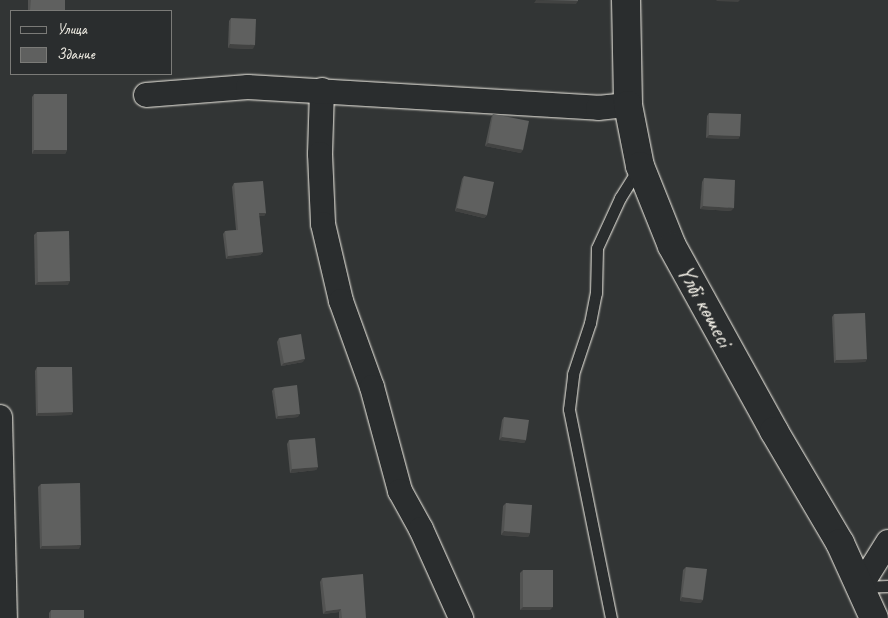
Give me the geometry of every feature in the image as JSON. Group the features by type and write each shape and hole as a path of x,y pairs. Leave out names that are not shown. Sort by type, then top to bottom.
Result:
{"main road":[{"name":"Үлбі көшесі","path":"626,0 628,106 640,166 672,246 774,431 840,543 874,618"}],"street":[{"path":"146,95 248,87 598,108 628,106"},
{"path":"322,90 320,154 323,224 341,302 372,387 400,491 421,529 460,618"},
{"path":"0,417 5,618"},
{"path":"860,587 888,542"}],"lane":[{"path":"611,618 569,409 573,374 590,323 596,293 597,248 620,198 640,166"},
{"path":"860,587 888,586"}],"building":[{"path":"31,0 65,0 65,10 30,10"},
{"path":"541,0 578,0 578,1"},
{"path":"231,18 256,19 255,45 230,44"},
{"path":"34,94 67,94 67,150 34,150"},
{"path":"709,113 741,114 740,136 709,135"},
{"path":"493,114 529,121 523,150 488,143"},
{"path":"464,176 494,182 487,215 457,208"},
{"path":"704,178 735,180 734,208 703,206"},
{"path":"263,181 266,213 259,213 263,252 228,256 225,231 238,230 234,183"},
{"path":"69,231 70,281 38,282 37,232"},
{"path":"865,313 867,359 836,360 834,314"},
{"path":"301,334 305,359 284,363 279,338"},
{"path":"37,367 72,367 73,412 38,413"},
{"path":"297,385 300,414 278,416 274,388"},
{"path":"504,417 529,420 526,440 502,437"},
{"path":"315,438 318,467 292,469 289,440"},
{"path":"80,483 81,545 42,546 41,484"},
{"path":"506,503 532,505 530,533 504,531"},
{"path":"686,567 707,569 703,600 682,597"},
{"path":"523,570 553,570 553,607 523,607"},
{"path":"363,574 366,618 342,618 341,609 326,611 322,578"},
{"path":"51,610 84,610 84,618 51,618"}]}
